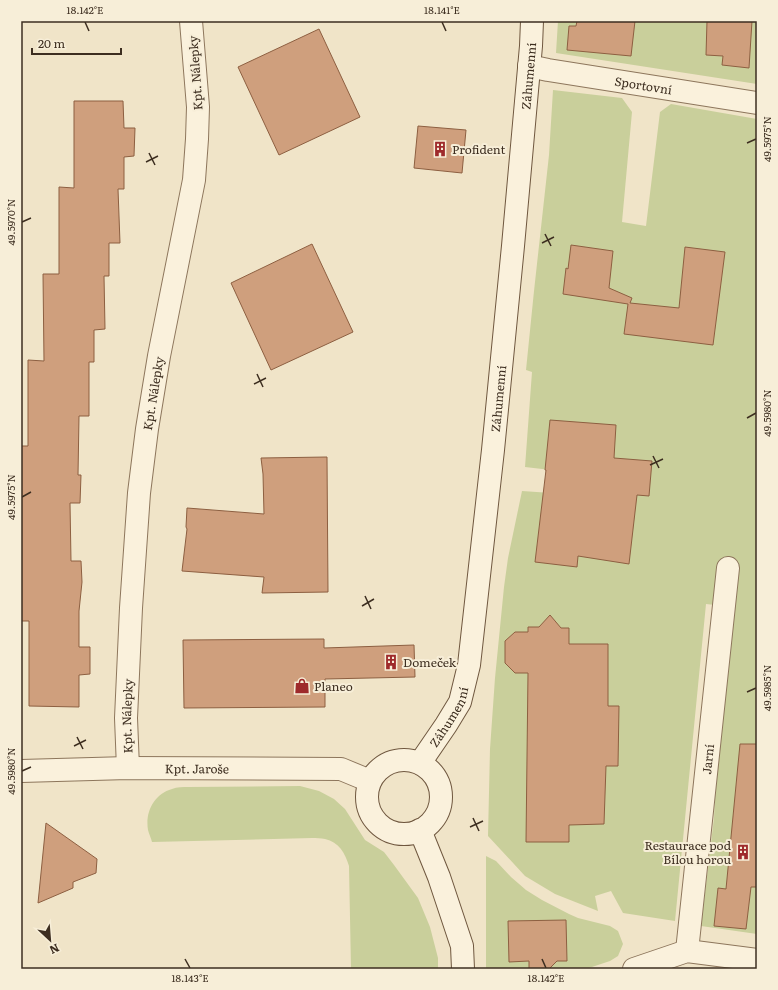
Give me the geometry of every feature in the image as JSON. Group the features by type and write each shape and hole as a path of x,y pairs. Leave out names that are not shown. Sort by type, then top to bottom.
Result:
{"street":[{"name":"Kpt. Nálepky","path":"128,768 127,710 131,608 139,493 147,429 158,364 194,180 198,108 191,21"},
{"name":"Záhumenní","path":"420,763 460,702 468,665 496,426 513,254 532,21"},
{"name":"Sportovní","path":"529,66 757,103"},
{"name":"Jarní","path":"687,951 728,568"},
{"path":"397,760 409,760 420,763 430,770 437,780 441,791 441,803 437,814 430,823 420,830 398,834 387,830 378,823 371,814 367,803 367,792 370,781 377,771 386,764 397,760"},
{"name":"Kpt. Jaroše","path":"21,771 128,768 341,769 370,781"},
{"path":"420,830 439,878 462,946 463,969"},
{"path":"634,969 687,951 757,960"}],"green space":[{"path":"558,21 757,21 757,84 556,53"},
{"path":"553,90 622,98 632,112 622,222 646,226 660,112 671,104 757,119 757,934 701,926 714,818 717,752 733,607 706,604 675,921 623,913 611,891 595,896 598,911 555,894 525,876 488,836 490,749 495,678 508,558 522,491 566,494 568,472 525,467 532,372 526,370 549,155"},
{"path":"300,786 319,791 334,799 345,809 365,840 384,852 394,865 418,898 430,927 438,958 438,969 351,969 349,866 341,849 330,840 312,838 152,842 148,832 147,823 152,805 160,795 174,788"},
{"path":"486,856 496,861 526,890 542,900 578,918 610,926 618,931 623,944 618,956 610,961 586,969 486,969"}],"building":[{"path":"577,21 635,21 631,56 567,50 569,26 576,26"},
{"path":"707,21 752,21 749,68 722,65 723,56 706,55"},
{"path":"319,29 360,117 279,155 238,67"},
{"path":"74,101 123,101 124,128 135,128 134,156 124,157 124,189 118,189 120,243 109,243 109,276 104,276 105,329 94,330 94,362 89,362 89,416 79,416 78,475 81,475 80,503 70,503 71,561 81,561 82,582 79,611 79,647 90,647 90,674 79,675 79,707 29,706 29,621 21,621 21,446 28,446 28,360 44,361 43,274 59,274 59,187 74,188"},
{"name":"Profident","path":"418,126 466,130 462,173 414,168"},
{"path":"312,244 353,332 271,370 231,283"},
{"path":"571,245 613,251 609,288 632,298 630,303 679,308 685,247 725,252 713,345 624,334 628,304 563,294 566,268 568,269"},
{"path":"550,420 616,425 614,458 652,461 649,496 637,495 629,564 578,556 577,567 535,562 546,470"},
{"path":"327,457 328,592 262,593 264,577 182,571 187,529 187,508 264,514 261,458"},
{"path":"550,615 561,628 569,628 569,644 608,644 608,706 619,706 618,766 606,766 604,824 569,825 569,842 526,842 528,673 515,673 505,663 505,641 515,632 528,632 528,627 539,627"},
{"path":"324,639 324,648 414,645 415,677 325,679 325,707 184,708 183,640"},
{"path":"740,744 757,744 757,887 751,887 746,929 714,926 718,888 726,889"},
{"path":"46,823 97,859 96,873 73,882 73,888 38,903"},
{"path":"566,920 567,961 557,961 549,969 529,969 529,961 509,962 508,921"}],"place":[{"name":"Profident","path":"440,149"},
{"name":"Domeček","path":"391,662"},
{"name":"Planeo","path":"302,686"},
{"name":"Restaurace pod Bílou horou","path":"743,852"}]}
